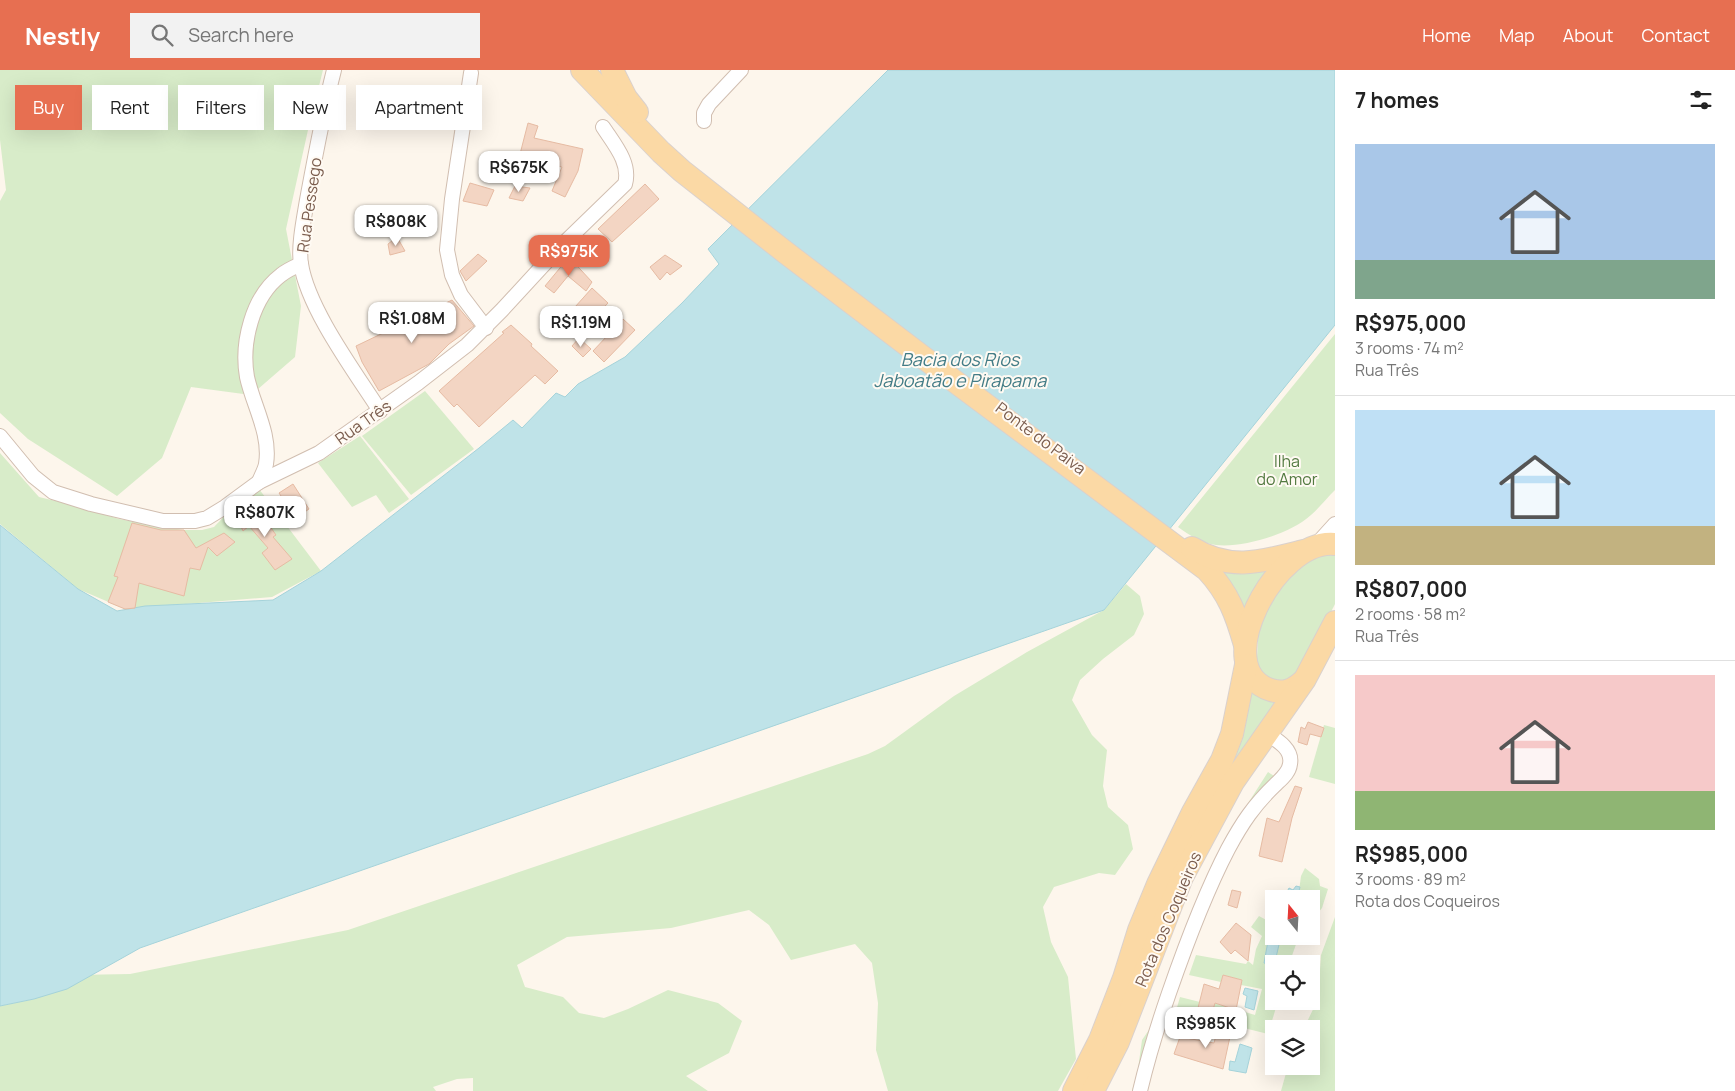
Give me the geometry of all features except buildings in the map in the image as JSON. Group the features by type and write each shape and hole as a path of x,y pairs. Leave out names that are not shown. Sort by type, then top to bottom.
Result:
{"main road":[{"path":"582,70 661,152 723,199"},
{"path":"612,70 626,98 654,131 723,199"},
{"name":"Ponte do Paiva","path":"723,199 982,402 1191,552"},
{"path":"1191,552 1226,562 1247,564 1318,547"},
{"name":"Rota dos Coqueiros","path":"1074,1091 1100,1040 1124,978 1139,930 1158,884 1193,812 1222,760 1232,734 1254,614 1267,588 1288,562 1318,547"},
{"name":"Rota dos Coqueiros","path":"1191,552 1220,584 1230,600 1238,620 1250,676 1266,689 1278,692 1295,688 1305,679"},
{"name":"Rota dos Coqueiros","path":"1094,1091 1118,1042 1182,876 1233,782 1305,679 1335,622"}],"street":[{"name":"Rua Pessego","path":"334,70 303,225 301,264 311,296 330,333 380,411"},
{"path":"704,121 704,113 709,104 740,70"},
{"path":"471,73 452,198 447,250 452,275 458,288 486,328"},
{"name":"Rua Três","path":"0,436 33,476 52,492 91,504 162,521 195,521 206,518 225,507 259,482 318,453 380,411 460,351 486,328 560,247 625,184 628,175 624,162 602,127"},
{"path":"259,482 266,463 265,440 260,416 247,377 246,350 253,314 267,290 281,275 301,264"},
{"path":"1318,547 1335,524"},
{"path":"1140,1091 1153,1038 1202,904 1228,849 1246,818 1260,799 1286,774 1290,764 1290,756 1287,749 1266,733"}],"green space":[{"path":"0,70 323,70 319,85 274,85 274,130 308,130 286,229 301,306 295,357 251,395 191,387 162,458 117,496 28,439 0,413 0,201 6,190 0,140"},
{"name":"Ilha do Amor","path":"1335,334 1335,490 1302,522 1279,534 1253,542 1227,545 1211,544 1196,538 1178,527"},
{"path":"425,391 474,449 411,495 362,436"},
{"path":"360,436 409,499 389,513 376,495 352,507 318,463"},
{"path":"0,453 39,497 119,519 184,530 202,530 214,527 237,503 259,489 321,571 272,597 125,609 78,589 0,524"},
{"path":"1324,550 1335,556 1335,604 1301,671 1281,684 1256,672 1261,595"},
{"path":"1280,558 1266,572 1257,585 1249,599 1243,617 1205,565"},
{"path":"1126,584 1140,596 1144,614 1134,635 1080,680 1072,700 1092,735 1107,750 1103,786 1108,807 1128,825 1133,849 1115,875 1099,873 1054,887 1043,907 1051,942 1068,977 1076,1059 1058,1091 888,1091 876,1050 878,1003 872,963 855,944 791,960 769,925 749,910 671,928 567,937 517,965 525,987 563,997 579,1013 604,1018 668,990 718,1003 742,1021 729,1053 686,1076 708,1091 473,1091 473,1078 457,1079 433,1087 436,1091 0,1091 0,1006 34,999 75,975 130,974 348,930 868,754 885,746 954,696 1027,652 1104,610"},
{"path":"1251,686 1284,700 1196,819"},
{"path":"1324,725 1335,728 1335,784 1309,777"},
{"path":"1268,772 1274,776 1226,848 1138,1091 1132,1091 1138,1069 1142,1040 1155,1021 1177,949 1198,898 1243,811"},
{"path":"1305,868 1319,879 1320,886 1328,889 1320,910 1320,890 1299,890 1301,876"},
{"path":"1259,916 1265,919 1265,945 1296,945 1292,955 1265,955 1265,1010 1275,1010 1272,1020 1265,1020 1265,1033 1176,1011 1180,997 1200,1002 1198,1008 1212,1013 1215,1003 1255,1015 1262,989 1241,985 1242,980 1223,975 1221,982 1189,975 1196,955 1246,964 1248,961 1253,965 1256,949 1262,936 1251,927"},
{"path":"1335,917 1335,1091 1281,1091 1285,1075 1320,1075 1320,1020 1308,1020 1313,1010 1320,1010 1321,955"}],"water":[{"name":"Bacia dos Rios Jaboatão e Pirapama","path":"888,70 1335,70 1335,325 1104,610 140,948 67,989 34,999 0,1006 0,525 78,589 117,611 145,606 273,600 321,571 513,420 522,428 556,393 565,397 578,384 625,357 682,303 719,264 708,249"},
{"path":"1296,886 1300,887 1299,890 1293,890"},
{"path":"1267,945 1279,945 1277,955 1265,955"},
{"path":"1245,988 1258,991 1254,1010 1245,1007 1247,996 1243,994"},
{"path":"1240,1044 1252,1048 1246,1073 1229,1070 1230,1061 1235,1062"}]}
